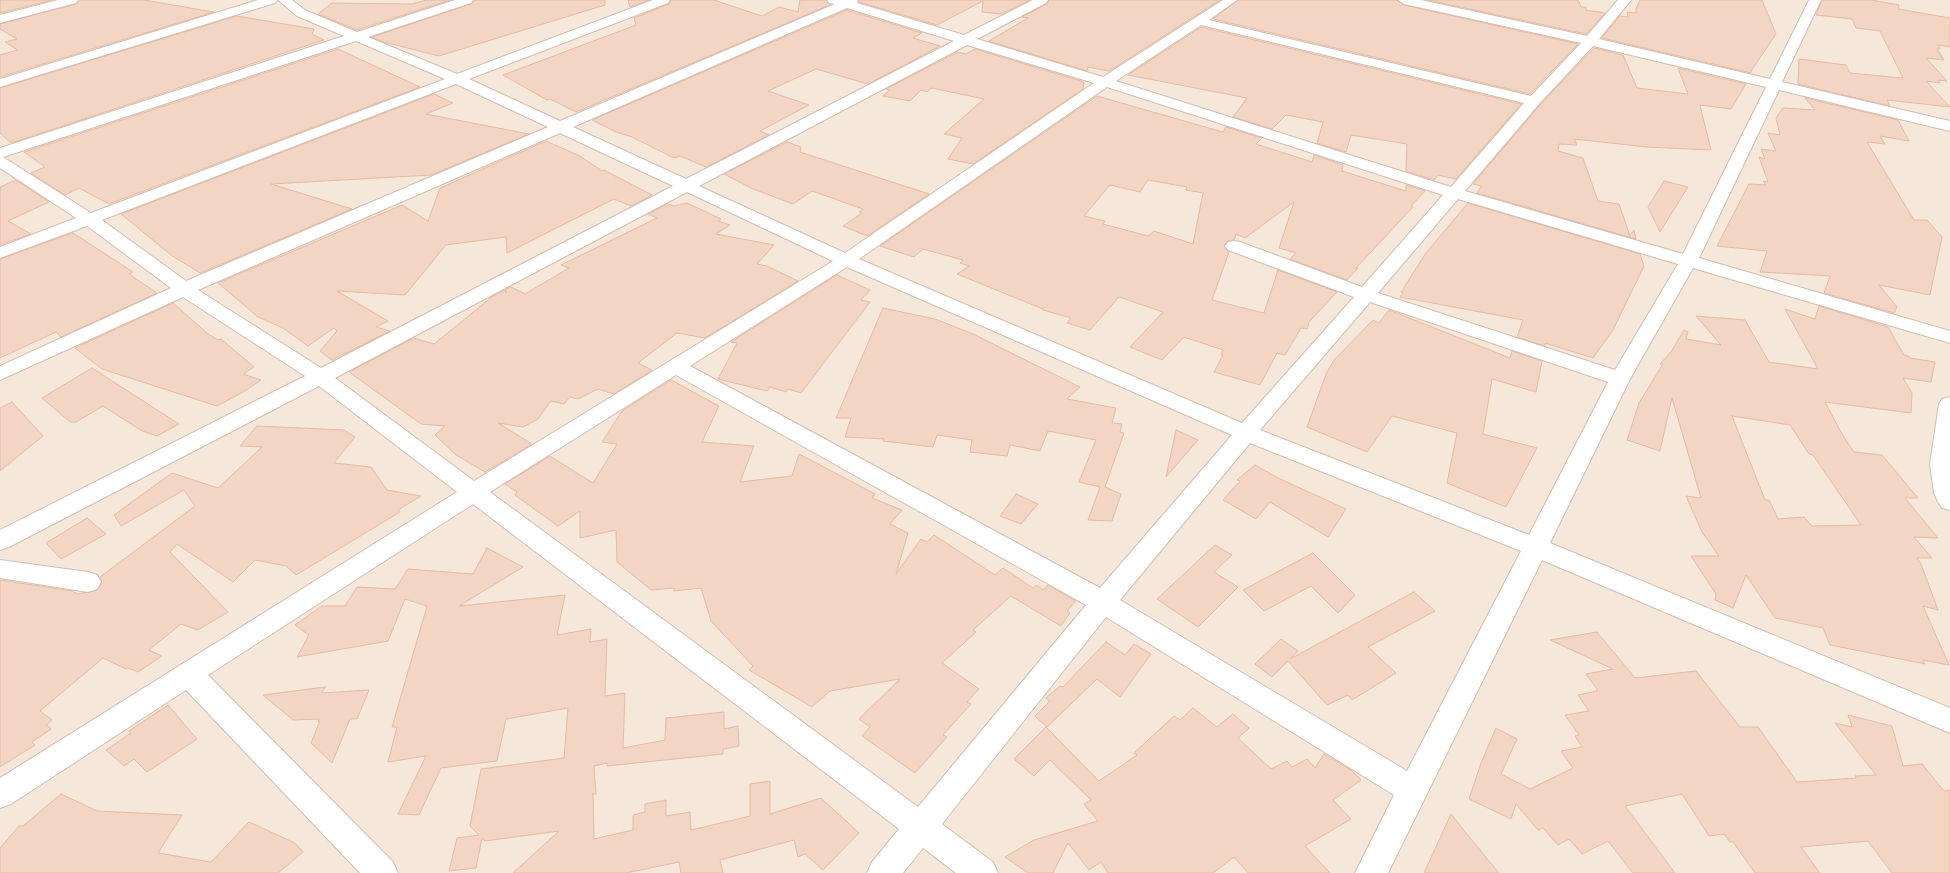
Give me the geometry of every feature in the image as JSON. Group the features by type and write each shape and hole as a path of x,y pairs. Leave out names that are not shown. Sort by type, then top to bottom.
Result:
{"street":[{"path":"0,19 72,0"},
{"path":"0,83 271,0"},
{"path":"284,0 301,13 457,79 846,260 1246,433 1536,547 1950,721"},
{"path":"0,153 467,0"},
{"path":"0,253 664,0"},
{"path":"0,541 320,377 1042,0"},
{"path":"0,794 474,491 846,260 1105,82 1231,0"},
{"path":"1404,0 1590,41 1950,126"},
{"path":"883,873 922,827 1103,602 1246,433 1534,101 1590,41 1625,0"},
{"path":"1371,873 1620,379 1689,260 1815,0"},
{"path":"0,374 184,289 559,127 845,1 965,40 1105,82 1454,194 1689,260 1950,337"},
{"path":"1198,21 1534,101"},
{"path":"0,161 89,219 184,289 320,377 982,873"},
{"path":"1234,246 1366,295 1620,379"},
{"path":"675,366 1103,602 1412,790"},
{"path":"1950,404 1941,464 1946,493 1950,502"},
{"path":"0,570 88,582"},
{"path":"188,673 382,873"}],"shaded area":[{"path":"0,0 1950,0 1950,873 0,873"}],"building":[{"path":"0,0 52,0 0,13"},
{"path":"79,0 144,0 214,12 0,77 0,55 18,50 5,42 17,39 0,29 0,24 76,4"},
{"path":"426,0 450,0 357,30 318,14 332,3 412,4"},
{"path":"474,0 605,0 605,5 439,56 384,42 372,37 471,4"},
{"path":"628,0 649,0 630,7"},
{"path":"671,0 714,0 762,16 779,7 798,12 800,0 826,0 830,5 576,112 550,99 547,100 503,75 636,25 634,18 669,4"},
{"path":"859,0 1030,0 1001,14 982,12 983,1 937,25 859,2"},
{"path":"1049,0 1220,0 1109,71 1088,67 1087,71 989,41 1028,18 1022,17 1047,4"},
{"path":"1238,0 1397,0 1404,5 1578,44 1530,94 1213,19"},
{"path":"1428,0 1578,0 1581,7 1586,7 1586,10 1605,13 1586,34"},
{"path":"1640,0 1762,0 1776,34 1751,73 1602,38 1620,16 1628,17 1627,12 1636,13"},
{"path":"1822,0 1871,0 1899,5 1898,9 1950,18 1950,47 1938,45 1940,49 1937,49 1944,60 1926,58 1947,81 1938,80 1940,83 1926,81 1950,107 1887,100 1890,106 1798,84 1799,59 1846,65 1850,73 1903,78 1880,31 1856,28 1852,19 1816,15"},
{"path":"847,10 922,33 913,38 940,46 868,84 816,69 768,91 809,105 760,131 769,135 706,167 680,156 674,158 632,137 616,132 592,120"},
{"path":"237,16 314,29 312,34 324,40 11,143 0,133 0,88"},
{"path":"1201,27 1521,104 1456,179 1438,175 1434,180 1406,171 1407,144 1351,135 1346,152 1317,143 1323,122 1286,115 1272,129 1233,117 1247,98 1128,75"},
{"path":"1594,48 1623,55 1637,88 1688,94 1678,68 1746,84 1731,109 1700,105 1711,150 1647,147 1574,139 1577,145 1559,144 1558,151 1583,158 1598,201 1619,204 1630,236 1634,230 1636,239 1477,193 1482,186 1473,184 1540,105"},
{"path":"338,49 420,87 109,204 79,188 65,195 31,173 45,167 24,152"},
{"path":"975,49 1084,82 1083,89 973,164 948,159 962,138 944,134 984,99 932,88 927,92 921,90 910,101 883,96 890,90 886,89 958,52 966,54"},
{"path":"434,94 453,103 426,114 529,134 431,175 271,184 352,209 200,273 171,255 121,214"},
{"path":"1097,96 1223,132 1226,127 1262,138 1256,144 1312,162 1314,155 1343,165 1342,171 1406,191 1406,185 1425,191 1411,206 1413,207 1356,268 1358,268 1347,280 1290,259 1296,253 1279,248 1294,202 1245,238 1236,234 1234,240 1227,241 1224,246 1229,252 1212,300 1264,313 1278,270 1337,292 1309,322 1307,329 1301,328 1285,355 1277,353 1260,385 1214,372 1223,355 1221,355 1223,350 1184,337 1162,360 1130,347 1163,312 1119,297 1090,330 1067,323 1071,318 1043,310 957,274 969,266 960,263 963,260 923,249 914,257 880,246","holes":["1148,180 1187,187 1186,190 1203,193 1193,244 1154,231 1148,236 1103,224 1105,221 1084,216 1110,185 1140,192"]},
{"path":"1805,98 1898,120 1909,141 1880,136 1885,144 1867,142 1914,220 1927,220 1942,237 1930,295 1879,285 1897,307 1894,313 1824,293 1830,276 1760,272 1767,251 1717,246 1749,184 1766,185 1763,181 1768,182 1759,157 1765,159 1761,149 1776,151 1768,133 1780,135 1776,118 1783,108 1815,110"},
{"path":"546,141 580,156 602,171 604,170 652,195 631,206 614,199 507,253 506,237 446,245 405,295 337,291 388,321 376,327 390,331 332,360 320,351 337,331 334,328 308,346 283,328 258,317 218,283 402,205 428,221 440,188"},
{"path":"787,142 801,147 800,152 929,194 867,236 843,226 862,213 859,212 863,209 812,191 793,204 753,189 724,174"},
{"path":"16,180 49,202 8,221 31,234 0,245 0,187"},
{"path":"1664,181 1688,187 1660,232 1648,207"},
{"path":"687,203 721,219 718,221 730,225 716,234 774,245 757,264 767,266 798,281 705,338 677,333 638,363 652,370 614,394 598,389 578,399 570,397 564,404 551,401 538,419 523,427 498,423 532,444 485,472 456,455 435,435 445,426 421,424 349,372 414,338 434,344 493,296 505,290 506,293 506,289 511,287 525,294 569,268 561,265 657,218 648,214 668,204 674,206"},
{"path":"1468,203 1640,254 1644,266 1613,330 1593,358 1545,343 1545,346 1517,337 1523,320 1400,297 1403,293 1401,292 1426,253"},
{"path":"73,233 133,272 129,274 157,293 61,337 56,332 0,358 0,259"},
{"path":"837,275 870,290 861,300 870,302 801,393 788,389 786,392 770,387 767,391 718,379 737,343 731,342"},
{"path":"173,303 208,334 218,340 221,339 254,367 243,374 261,380 245,391 217,406 102,369 75,348"},
{"path":"1819,306 1888,327 1904,355 1910,358 1935,362 1931,382 1903,378 1912,393 1911,413 1825,402 1842,434 1854,452 1882,455 1918,498 1905,498 1938,538 1914,537 1932,558 1917,558 1921,564 1938,610 1923,606 1949,665 1923,660 1925,664 1830,645 1823,628 1775,618 1746,575 1733,608 1715,600 1716,594 1691,556 1719,556 1702,532 1686,496 1701,498 1672,398 1660,451 1627,440 1639,403 1663,364 1660,364 1671,352 1684,330 1688,332 1686,339 1721,345 1696,316 1745,320 1769,362 1818,369 1785,309 1815,319","holes":["1732,416 1790,425 1809,454 1813,455 1861,525 1812,526 1804,517 1778,519 1769,500 1765,500"]},
{"path":"883,308 935,319 973,334 1080,387 1067,399 1116,408 1112,423 1122,424 1120,432 1124,433 1105,487 1121,494 1112,521 1088,520 1100,487 1079,482 1096,440 1048,431 1040,451 1010,445 1007,456 970,452 972,440 937,435 933,447 883,441 884,439 845,437 851,418 836,418"},
{"path":"1389,310 1510,358 1512,351 1542,361 1536,392 1492,379 1483,434 1537,448 1506,507 1447,483 1457,433 1392,416 1367,452 1307,427 1326,374 1334,360 1373,320 1379,323"},
{"path":"92,368 179,424 157,436 142,431 103,406 76,422 70,422 42,398"},
{"path":"671,380 719,406 702,442 754,446 740,482 792,476 799,454 875,494 872,498 902,510 890,524 908,533 896,574 921,539 927,542 934,535 995,575 1003,568 1033,588 1036,585 1043,590 1048,585 1076,601 1067,611 1070,613 1061,626 1011,596 973,630 976,632 942,663 979,689 967,702 971,704 943,735 947,737 915,773 862,736 870,727 859,719 900,679 830,691 812,707 749,670 753,666 711,621 701,588 674,591 674,588 651,590 617,562 616,530 580,538 580,511 558,526 515,495 517,492 505,484 550,456 593,483 617,444 602,442 622,411"},
{"path":"12,402 43,436 0,471 0,408"},
{"path":"257,426 344,430 355,437 334,463 371,467 387,490 421,496 398,510 400,512 296,575 286,566 255,560 233,582 177,544 170,552 228,612 198,630 181,624 149,650 162,656 138,672 128,668 126,669 103,658 40,711 52,720 46,725 51,729 32,742 35,745 0,767 0,580 72,591 78,594 97,590 102,583 100,577 195,506 184,490 121,526 114,515 172,473 218,488 262,447 240,446"},
{"path":"1176,430 1198,440 1166,477"},
{"path":"1255,465 1278,478 1346,509 1328,537 1270,502 1256,519 1223,500 1240,481 1237,480"},
{"path":"1016,494 1038,504 1021,524 1000,516"},
{"path":"87,518 106,534 61,559 46,543"},
{"path":"1215,545 1232,555 1214,572 1238,587 1198,627 1157,599"},
{"path":"487,548 523,567 459,606 565,595 557,635 591,629 590,642 607,639 605,696 625,693 623,748 665,740 666,718 724,712 724,729 738,726 739,746 723,749 723,754 607,766 607,763 594,766 596,794 593,794 594,839 633,830 633,815 645,812 645,804 666,800 666,816 690,812 691,830 750,816 750,784 770,781 770,814 821,798 859,833 823,870 805,854 798,857 794,840 720,860 723,873 681,873 679,862 626,873 513,873 559,831 485,841 482,838 476,868 449,871 457,838 479,835 470,826 481,769 564,758 568,708 506,719 497,761 441,768 419,815 398,814 426,756 388,762 397,727 392,727 427,606 405,599 388,641 297,657 309,635 295,625 322,606 345,606 357,587 395,589 408,569 473,574"},
{"path":"1313,553 1355,595 1338,613 1311,586 1264,611 1243,590"},
{"path":"1414,592 1435,611 1368,647 1396,673 1352,700 1348,695 1327,705 1288,661 1272,677 1255,664 1281,639 1298,651 1290,659"},
{"path":"1597,632 1635,678 1696,671 1740,727 1758,727 1797,782 1856,778 1855,776 1876,775 1835,723 1852,727 1848,715 1892,726 1903,766 1922,764 1944,791 1950,790 1950,873 1892,873 1868,841 1801,847 1820,873 1755,873 1733,842 1730,842 1724,834 1709,836 1682,794 1625,806 1675,873 1633,873 1608,841 1582,854 1569,839 1558,845 1543,828 1538,830 1516,804 1511,819 1469,799 1481,763 1496,728 1517,739 1501,774 1530,789 1573,768 1561,751 1582,747 1575,736 1579,735 1565,715 1589,711 1578,695 1597,691 1597,689 1586,674 1613,669 1550,640"},
{"path":"1106,642 1125,655 1134,644 1151,654 1120,697 1097,679 1047,727 1035,716 1050,701 1046,698 1060,686 1063,687"},
{"path":"325,687 322,693 369,690 357,719 350,719 332,763 311,743 320,721 318,722 319,719 293,720 263,695"},
{"path":"168,705 197,739 147,772 134,759 124,766 106,750 131,733 129,731"},
{"path":"1193,708 1217,727 1233,714 1249,728 1238,738 1271,769 1287,761 1292,767 1307,759 1315,768 1324,754 1351,770 1361,780 1333,800 1351,819 1305,846 1330,873 1248,873 1234,857 1213,873 1108,873 1101,862 1089,870 1068,843 1053,873 1028,873 1005,857 1034,840 1098,821 1084,804 1091,800 1050,760 1034,776 1014,759 1046,727 1099,781 1137,755 1134,753 1174,716 1180,720"},
{"path":"61,794 97,811 182,815 158,853 211,862 249,822 295,843 303,852 278,873 0,873 0,848 19,826 23,826"},
{"path":"1451,814 1470,838 1499,873 1424,873"}]}
